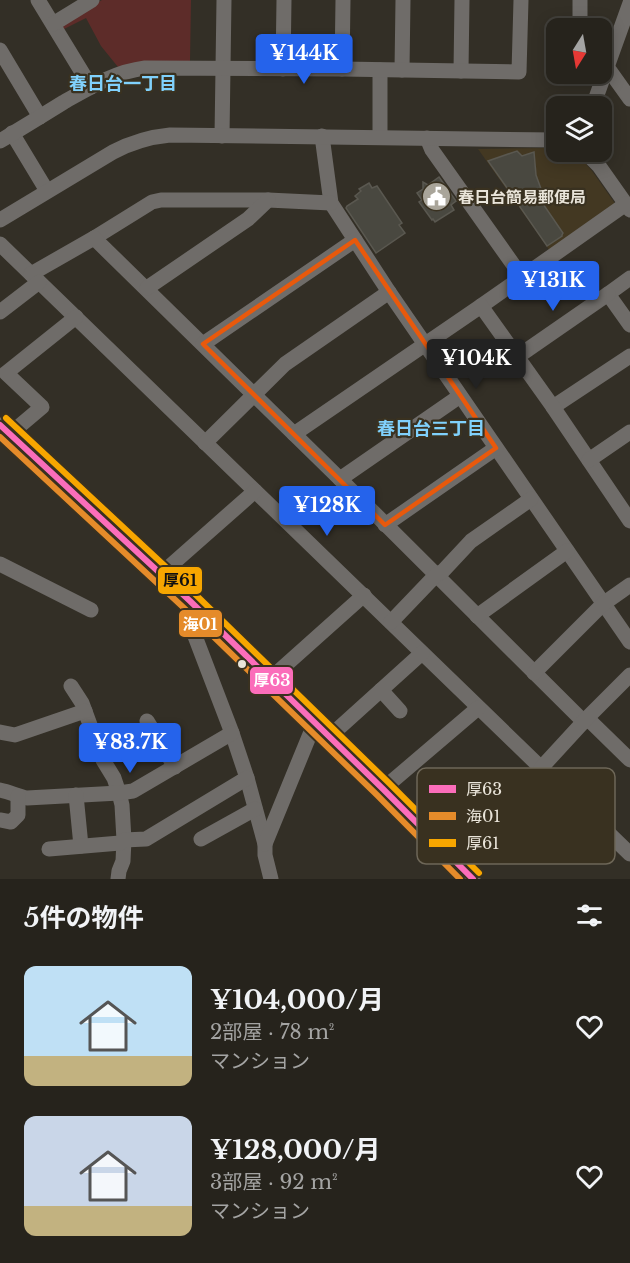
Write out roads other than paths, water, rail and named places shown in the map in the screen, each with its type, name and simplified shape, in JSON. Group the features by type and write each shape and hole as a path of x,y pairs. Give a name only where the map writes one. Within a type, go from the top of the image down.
{"street":[{"path":"38,0 91,87"},
{"path":"53,24 92,0"},
{"path":"222,136 224,0"},
{"path":"283,69 284,0"},
{"path":"342,69 343,0"},
{"path":"402,70 403,0"},
{"path":"461,71 462,0"},
{"path":"47,191 6,137 110,77 128,70 145,68 519,72 521,0"},
{"path":"580,0 580,18"},
{"path":"612,37 630,3"},
{"path":"0,50 40,117"},
{"path":"380,70 380,137"},
{"path":"612,74 630,99"},
{"path":"0,220 113,152 133,142 152,137 170,135 322,136 546,140"},
{"path":"322,136 331,203 389,292 630,642"},
{"path":"427,138 432,150 522,278"},
{"path":"294,434 628,207 595,162"},
{"path":"0,312 35,278 152,202 161,200 268,200 331,203"},
{"path":"147,288 248,219 268,200"},
{"path":"94,238 534,673 630,760"},
{"path":"203,344 355,240"},
{"path":"0,244 541,768 630,675"},
{"path":"517,357 630,278"},
{"path":"205,443 285,364 389,292"},
{"path":"608,294 630,325"},
{"path":"481,306 628,514"},
{"path":"76,317 3,370 47,404 5,429 190,601 417,823"},
{"path":"553,407 630,356"},
{"path":"340,479 460,396"},
{"path":"589,460 630,432"},
{"path":"385,525 496,448"},
{"path":"160,574 255,491"},
{"path":"391,622 471,541 531,499"},
{"path":"477,616 567,551"},
{"path":"0,564 91,610"},
{"path":"534,673 603,604 630,585"},
{"path":"270,679 363,595"},
{"path":"190,601 193,631 247,778 265,844 265,876"},
{"path":"329,737 422,653"},
{"path":"71,686 82,703 103,760 114,778 122,805 123,861 118,879"},
{"path":"381,690 400,711"},
{"path":"383,789 478,708"},
{"path":"0,732 15,735 85,711"},
{"path":"147,721 175,766"},
{"path":"265,844 315,722"},
{"path":"0,790 27,798 133,791 232,733"},
{"path":"49,849 146,839 247,778"},
{"path":"76,795 81,846"},
{"path":"0,820 11,822 18,815 18,796"},
{"path":"201,839 255,809"},
{"path":"615,840 630,854"},
{"path":"458,864 473,879"}],"place":[{"name":"春日台簡易郵便局","path":"437,197"}],"district":[{"name":"春日台一丁目","path":"123,84"},
{"name":"春日台三丁目","path":"431,429"}]}
